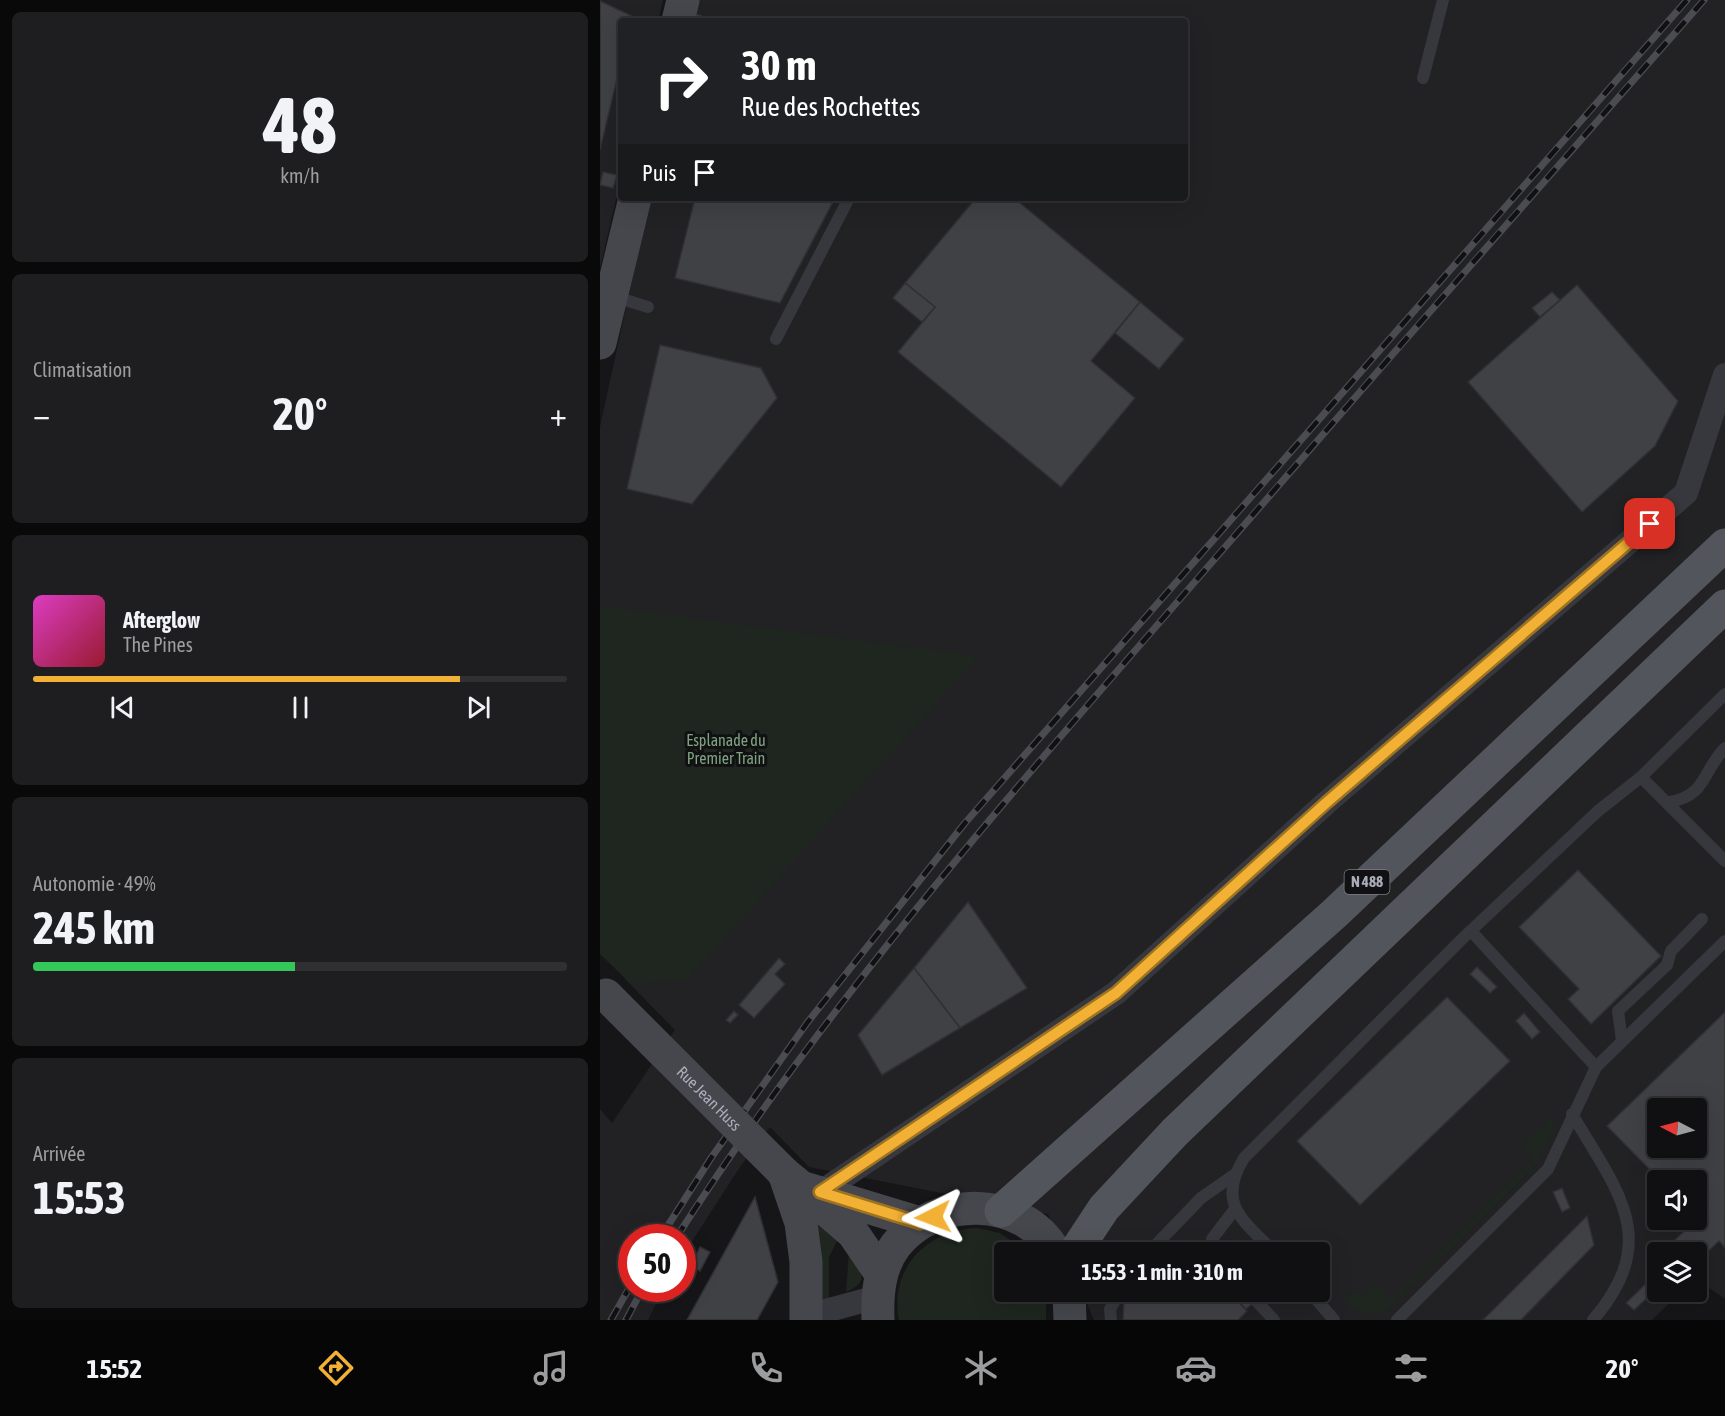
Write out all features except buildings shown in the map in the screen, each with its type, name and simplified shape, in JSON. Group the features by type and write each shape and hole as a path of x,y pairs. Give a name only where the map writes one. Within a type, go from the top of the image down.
{"main road":[{"path":"600,343 634,201"},
{"name":"N 488","path":"1001,1211 1334,914 1725,545"},
{"name":"N 488","path":"1082,1242 1104,1208 1158,1148 1725,606"},
{"name":"Rue Jean Huss","path":"602,999 633,1022 784,1173"},
{"path":"784,1173 801,1186 920,1223"},
{"path":"784,1173 853,1233 878,1297"},
{"path":"784,1173 801,1223 806,1262 806,1320"},
{"path":"878,1297 896,1245 920,1223 945,1211 964,1208 1001,1211 1028,1224 1045,1242"},
{"path":"1070,1302 1070,1320"}],"street":[{"path":"820,1192 1116,993 1326,803 1686,493 1725,375"},
{"path":"811,1320 818,1313 878,1297"}],"lane":[{"path":"1424,78 1443,0"},
{"path":"776,339 847,201"},
{"path":"612,296 648,307"},
{"path":"1265,1242 1235,1209 1231,1192 1234,1175 1244,1158 1471,931 1598,811 1641,777 1725,694"},
{"path":"1669,802 1684,800 1696,792 1725,748"},
{"path":"1641,777 1669,802 1725,861"},
{"path":"1622,1041 1618,1011 1667,965 1671,951 1702,919"},
{"path":"1471,931 1596,1066"},
{"path":"1396,1320 1548,1169 1596,1066 1725,941"},
{"path":"1572,1114 1613,1184 1627,1215 1631,1244 1624,1275 1613,1297 1593,1320"},
{"path":"1159,1242 1201,1198 1234,1175"},
{"path":"1213,1242 1212,1239 1235,1209"},
{"path":"1111,1320 1110,1309 1114,1302"},
{"path":"1257,1302 1274,1320"},
{"path":"1319,1302 1334,1320"}],"shaded area":[{"path":"600,0 663,0 659,18 618,18 618,191 600,268"},
{"path":"694,0 1725,0 1725,1299 1707,1286 1707,1242 1647,1242 1647,1302 1671,1302 1652,1320 1094,1320 1086,1302 1330,1302 1330,1242 1061,1242 1048,1214 809,1167 770,1127 740,1167 696,1235 696,1224 618,1224 618,1302 657,1302 648,1320 600,1320 600,1109 612,1123 675,1030 624,978 600,892 600,427 649,201 1188,201 1188,18 690,18"}],"green space":[{"name":"Esplanade du Premier Train","path":"600,606 979,656 687,980 631,984 600,954"},
{"path":"1552,1117 1554,1123 1551,1136 1533,1169 1386,1311 1375,1314 1363,1312 1342,1302 1355,1289 1361,1296 1375,1284 1390,1299 1534,1159 1521,1145"},
{"path":"807,1216 840,1235 829,1257 829,1301 819,1303"},
{"path":"977,1228 1000,1233 1013,1242 994,1242 994,1302 1046,1302 1046,1320 899,1320 897,1301 906,1269 928,1244 959,1230"},
{"path":"849,1252 860,1270 861,1279 859,1284 846,1292"}],"railway":[{"path":"669,1224 711,1158 807,1023 965,823 1687,0"},
{"path":"685,1224 788,1074 848,995 972,841 1300,461 1704,0"},
{"path":"611,1320 621,1302"},
{"path":"626,1320 636,1302"}],"route":[{"path":"933,1217 920,1223 820,1192 1116,993 1326,803 1650,524"}]}
